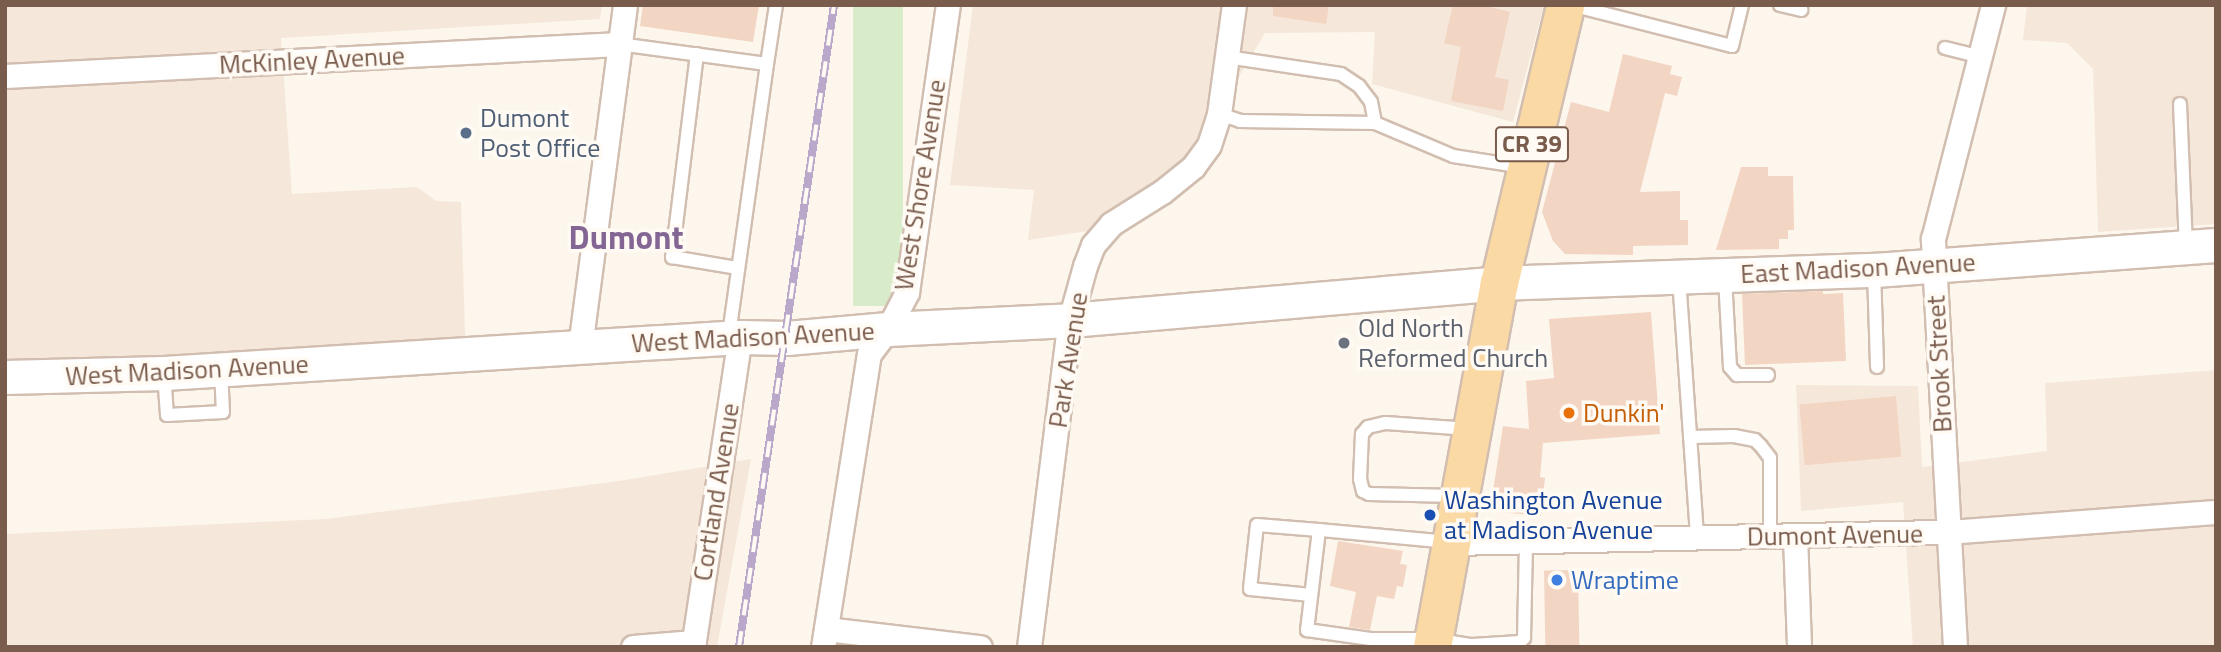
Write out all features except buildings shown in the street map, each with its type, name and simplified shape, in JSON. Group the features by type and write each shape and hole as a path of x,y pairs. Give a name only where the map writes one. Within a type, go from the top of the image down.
{"main road":[{"name":"CR 39","path":"1433,643 1499,283 1565,5"},
{"name":"East Madison Avenue","path":"1499,283 1874,270 2201,246"},
{"name":"West Madison Avenue","path":"5,377 164,373 734,338 787,338 888,329 1070,320 1499,283"}],"street":[{"path":"580,347 625,5"},
{"name":"West Shore Avenue","path":"825,638 869,354 888,329 907,292 948,5"},
{"name":"Park Avenue","path":"1029,647 1070,320 1093,245 1111,224 1162,192 1193,167 1209,145 1219,114 1234,5"},
{"name":"Brook Street","path":"1955,647 1933,239 1993,5"},
{"name":"McKinley Avenue","path":"5,76 619,44"},
{"name":"Cortland Avenue","path":"693,645 734,338"},
{"name":"Dumont Avenue","path":"1453,543 1948,532 2216,512"},
{"path":"1795,536 1799,647"},
{"path":"825,638 980,647"},
{"path":"633,647 693,645"}],"lane":[{"path":"734,338 738,268 776,5"},
{"path":"1571,5 1732,46 1742,5"},
{"path":"1780,5 1801,10"},
{"path":"619,44 767,64"},
{"path":"1945,48 1981,57"},
{"path":"696,54 672,257 738,268"},
{"path":"1227,57 1341,74 1359,86 1371,102 1375,123"},
{"path":"2180,104 2201,246"},
{"path":"1219,114 1240,121 1375,123 1453,156 1527,167"},
{"path":"1874,270 1877,367"},
{"path":"1725,274 1730,367 1737,375 1768,374"},
{"path":"1679,275 1697,538"},
{"path":"1461,496 1369,494 1363,491 1360,479 1362,434 1368,427 1387,423 1473,429"},
{"path":"1690,437 1734,436 1755,440 1762,446 1770,458 1770,536"},
{"path":"1311,595 1250,589 1257,525 1453,543"},
{"path":"1319,530 1307,630 1370,639 1433,643 1472,645 1512,644 1522,641 1526,541"}],"shaded area":[{"path":"5,5 602,5 600,19 281,38 292,194 417,187 436,201 461,202 466,365 5,388"},
{"path":"973,5 1544,5 1513,122 1372,84 1375,32 1265,33 1207,130 1157,192 1115,227 1028,240 1034,190 950,185"},
{"path":"2027,5 2216,5 2216,224 2098,232 2093,69 2067,43 2023,40"},
{"path":"2216,370 2216,647 1913,647 1903,502 1801,511 1796,385 1918,386 1922,467 2047,451 2045,383"},
{"path":"751,459 717,647 5,647 5,534 326,519 619,481"}],"green space":[{"path":"853,5 903,5 903,306 853,306"}],"railway":[{"path":"739,647 834,5"}],"place":[{"name":"Dumont Post Office","path":"466,133"},
{"name":"Old North Reformed Church","path":"1344,343"},
{"name":"Dunkin'","path":"1569,413"},
{"name":"Washington Avenue at Madison Avenue","path":"1430,515"},
{"name":"Wraptime","path":"1557,580"}],"district":[{"name":"Dumont","path":"626,238"}]}
